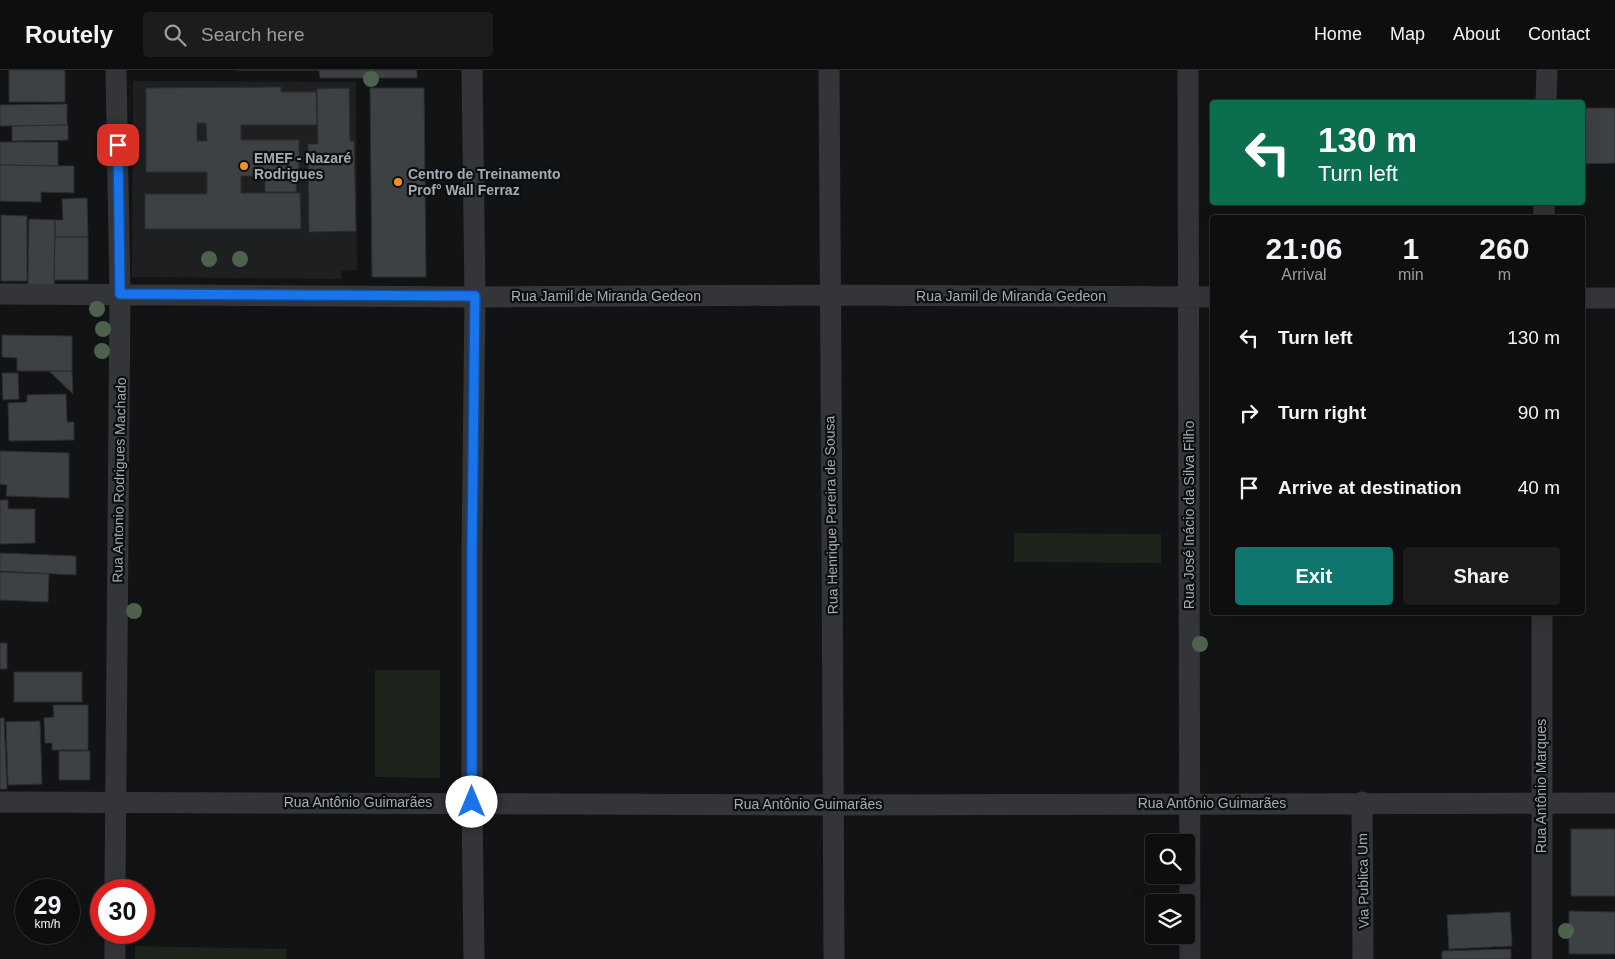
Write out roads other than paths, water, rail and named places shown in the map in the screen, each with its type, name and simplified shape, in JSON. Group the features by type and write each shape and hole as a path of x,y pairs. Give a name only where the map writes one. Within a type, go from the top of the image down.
{"street":[{"name":"Rua Antonio Rodrigues Machado","path":"115,879 120,294 116,70"},
{"path":"472,70 475,296 472,553 474,959"},
{"name":"Rua Henrique Pereira de Sousa","path":"829,70 834,959"},
{"name":"Rua José Inácio da Silva Filho","path":"1188,70 1190,959"},
{"path":"1546,100 1547,70"},
{"name":"Rua Jamil de Miranda Gedeon","path":"0,294 1210,297"},
{"path":"1585,298 1615,298"},
{"name":"Rua Antônio Marques","path":"1542,615 1542,959"},
{"name":"Rua Antônio Guimarães","path":"0,802 1615,803"},
{"name":"Via Publica Um","path":"1362,802 1363,959"},
{"path":"115,944 115,959"}],"place":[{"name":"EMEF - Nazaré Rodrigues","path":"244,166"},
{"name":"Centro de Treinamento Prof° Wall Ferraz","path":"398,182"}]}
